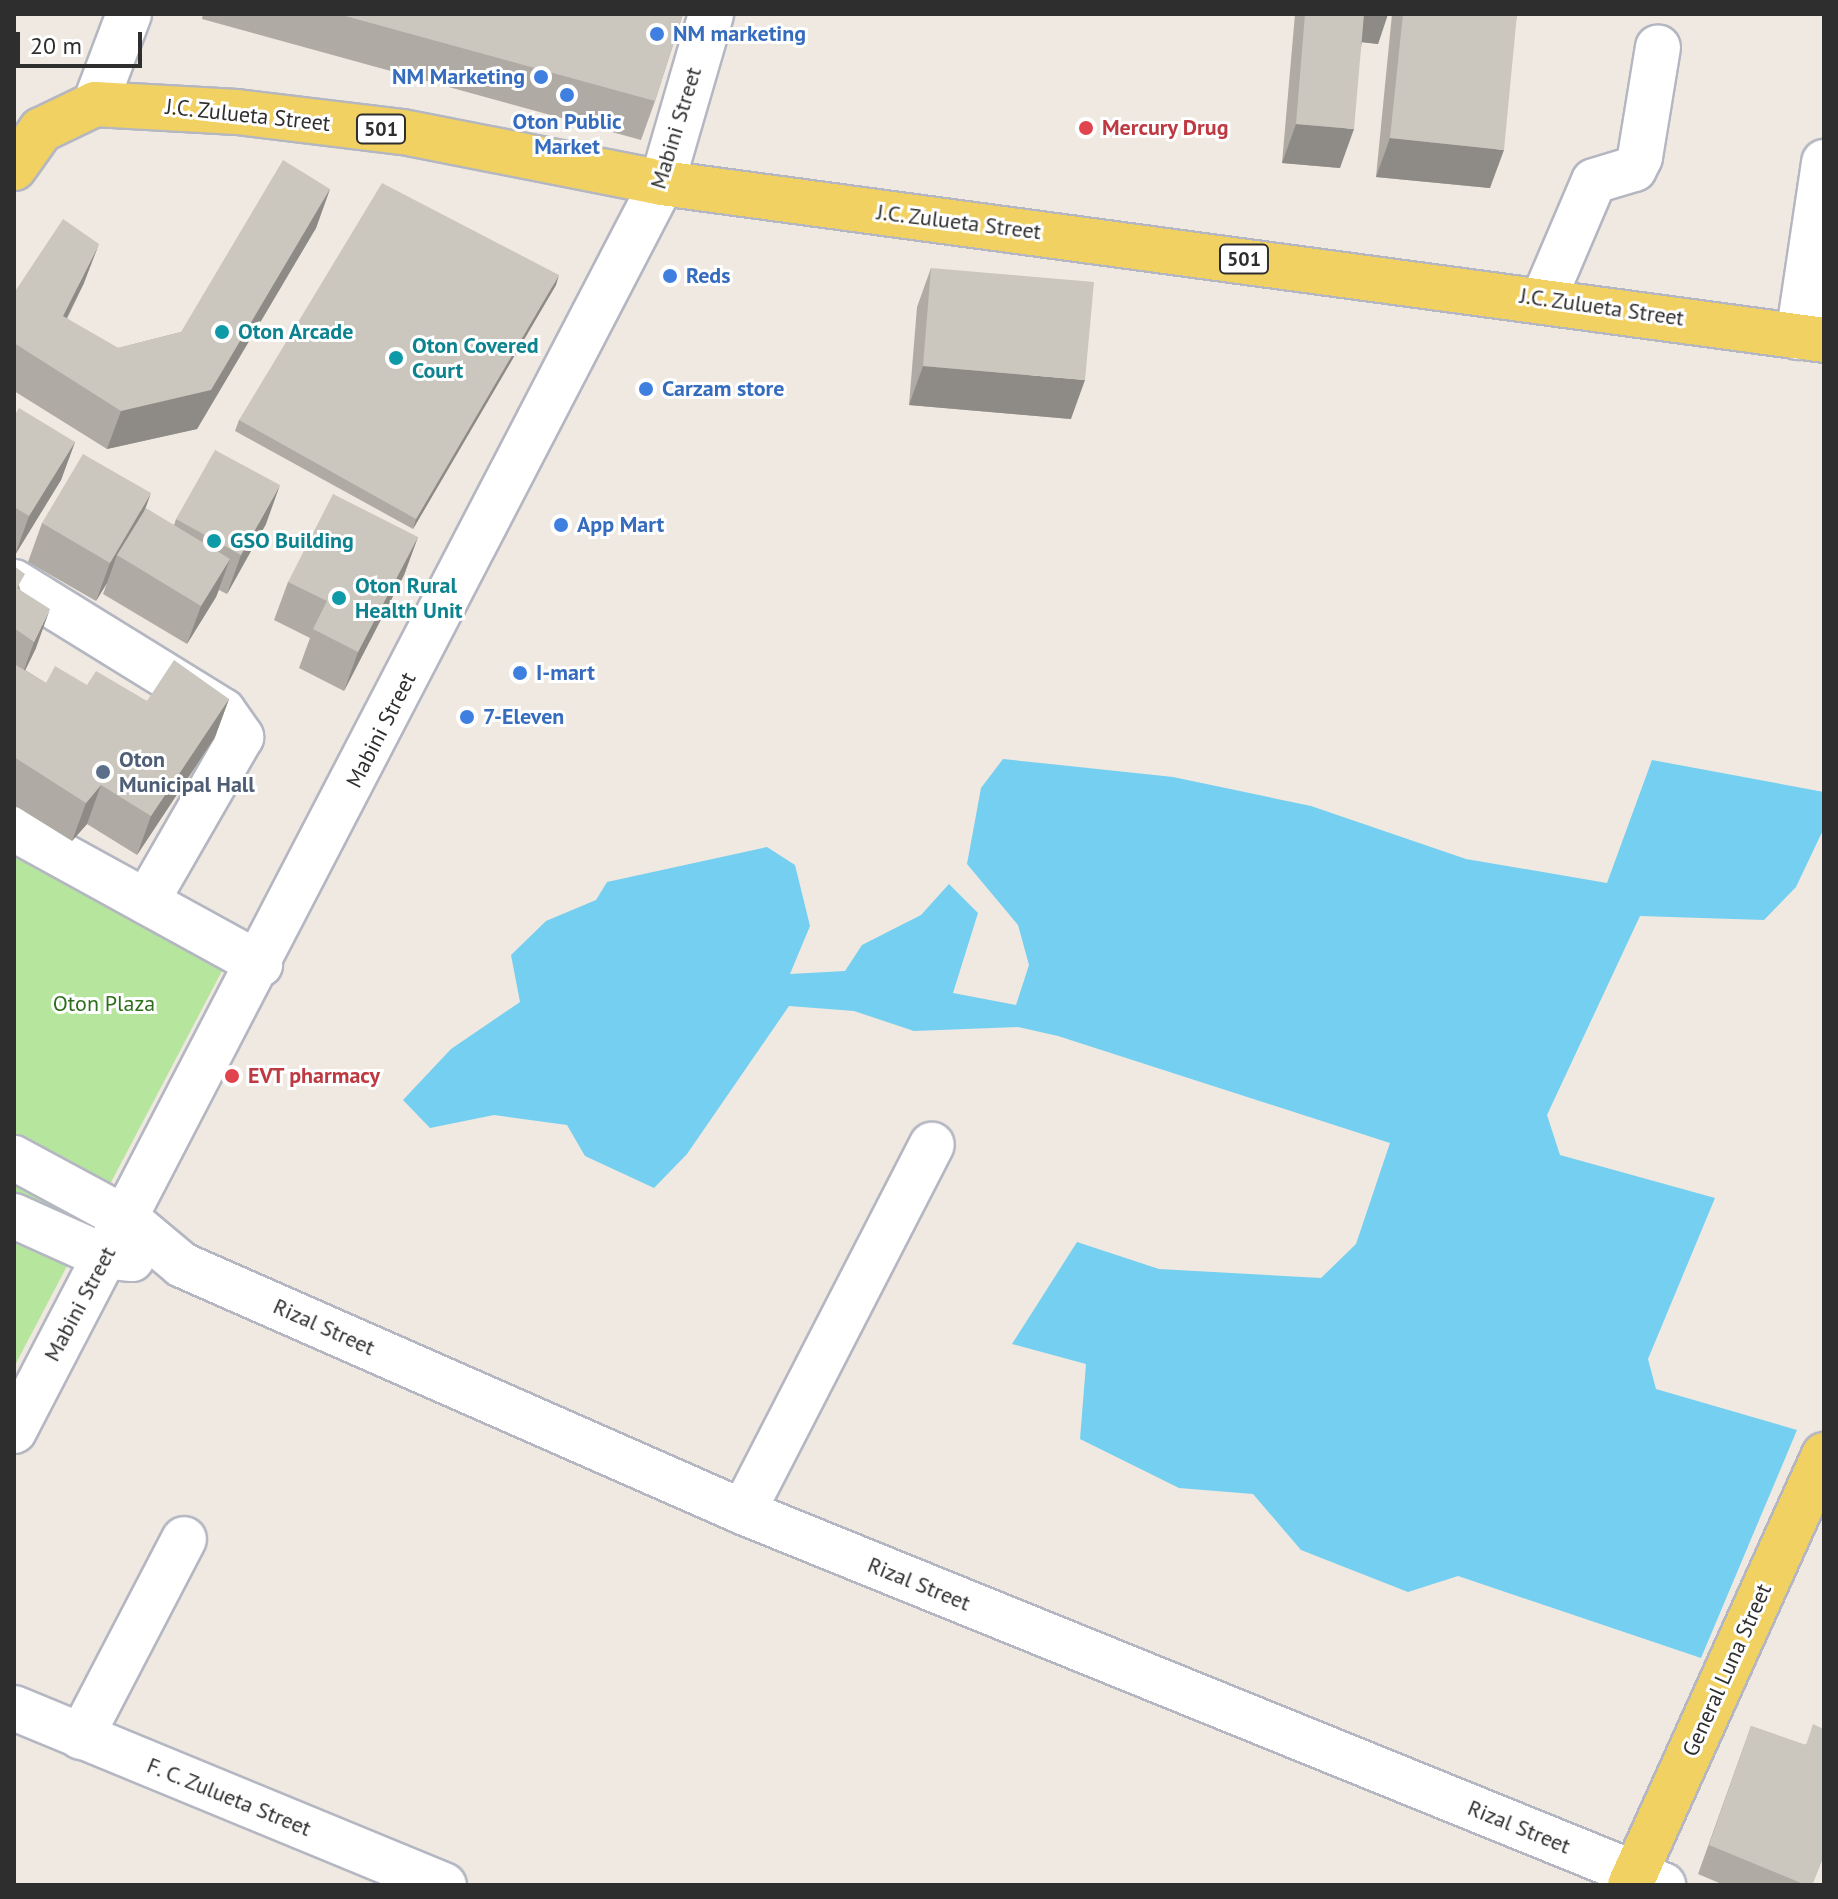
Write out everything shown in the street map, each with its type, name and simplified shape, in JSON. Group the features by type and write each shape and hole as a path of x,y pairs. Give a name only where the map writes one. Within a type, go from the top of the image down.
{"main road":[{"path":"14,168 41,130 95,104"},
{"name":"J.C. Zulueta Street","path":"95,104 403,132 662,183 1544,298 1811,338"},
{"name":"General Luna Street","path":"1643,1881 1824,1455"}],"street":[{"path":"95,104 129,14"},
{"name":"Mabini Street","path":"14,1431 103,1256 127,1219 260,964 662,183 711,14"},
{"path":"1544,298 1594,181 1634,169 1640,157 1658,47"},
{"path":"1811,338 1824,162"},
{"path":"14,582 223,711 241,737 146,902"},
{"path":"14,829 260,964"},
{"path":"743,1512 932,1145"},
{"name":"Rizal Street","path":"14,1158 127,1219 182,1265 743,1512 1643,1881"},
{"name":"Rizal Street","path":"14,1216 103,1256 182,1265"},
{"path":"81,1737 184,1539"},
{"name":"F. C. Zulueta Street","path":"14,1708 444,1885"}],"green space":[{"name":"Oton Plaza","path":"14,853 223,969 14,1367"}],"water":[{"path":"1003,759 1173,777 1311,806 1466,859 1607,883 1652,760 1824,792 1824,828 1796,887 1764,920 1640,916 1547,1115 1560,1155 1715,1198 1648,1359 1656,1389 1797,1430 1701,1658 1458,1576 1408,1592 1301,1550 1253,1494 1179,1488 1080,1439 1086,1364 1012,1344 1077,1242 1159,1269 1321,1278 1356,1244 1390,1143 1058,1036 1018,1027 914,1031 854,1011 789,1006 687,1154 654,1188 585,1156 567,1125 494,1115 430,1128 403,1100 451,1049 520,1002 511,955 546,921 596,900 607,882 767,847 795,865 810,926 790,974 845,971 862,945 921,915 949,884 978,913 953,993 1016,1005 1029,965 1018,925 967,864 981,788"}],"building":[{"path":"338,14 683,14 655,101"},
{"path":"1305,14 1364,14 1354,129 1296,124"},
{"path":"1403,14 1517,14 1504,150 1390,138"},
{"name":"Oton Arcade","path":"283,160 330,189 211,390 121,411 14,343 14,293 63,219 99,244 63,316 118,348 181,332"},
{"name":"Oton Covered Court","path":"382,183 559,275 416,519 239,420"},
{"path":"931,268 1094,282 1085,380 923,366"},
{"path":"19,408 75,442 29,516 14,507 14,416"},
{"path":"215,450 280,485 241,555 176,519"},
{"path":"83,454 151,493 110,563 42,523"},
{"name":"Oton Rural Health Unit","path":"333,494 418,537 358,652 313,629 327,601 288,582"},
{"path":"146,508 230,559 201,606 117,555"},
{"path":"14,566 25,574 17,588 50,609 34,642 14,628"},
{"name":"Oton Municipal Hall","path":"174,660 229,699 151,816 101,785 86,803 14,757 14,664 46,683 55,666 87,685 96,671 147,701"},
{"path":"1813,1724 1824,1729 1824,1854 1812,1885 1806,1885 1709,1845 1751,1726 1806,1745"}],"place":[{"name":"NM marketing","path":"657,34"},
{"name":"NM Marketing","path":"541,77"},
{"name":"Oton Public Market","path":"567,95"},
{"name":"Mercury Drug","path":"1086,128"},
{"name":"Reds","path":"670,276"},
{"name":"Oton Arcade","path":"222,332"},
{"name":"Oton Covered Court","path":"396,358"},
{"name":"Carzam store","path":"646,389"},
{"name":"App Mart","path":"561,525"},
{"name":"GSO Building","path":"214,541"},
{"name":"Oton Rural Health Unit","path":"339,598"},
{"name":"I-mart","path":"520,673"},
{"name":"7-Eleven","path":"467,717"},
{"name":"Oton Municipal Hall","path":"103,772"},
{"name":"EVT pharmacy","path":"232,1076"}]}
